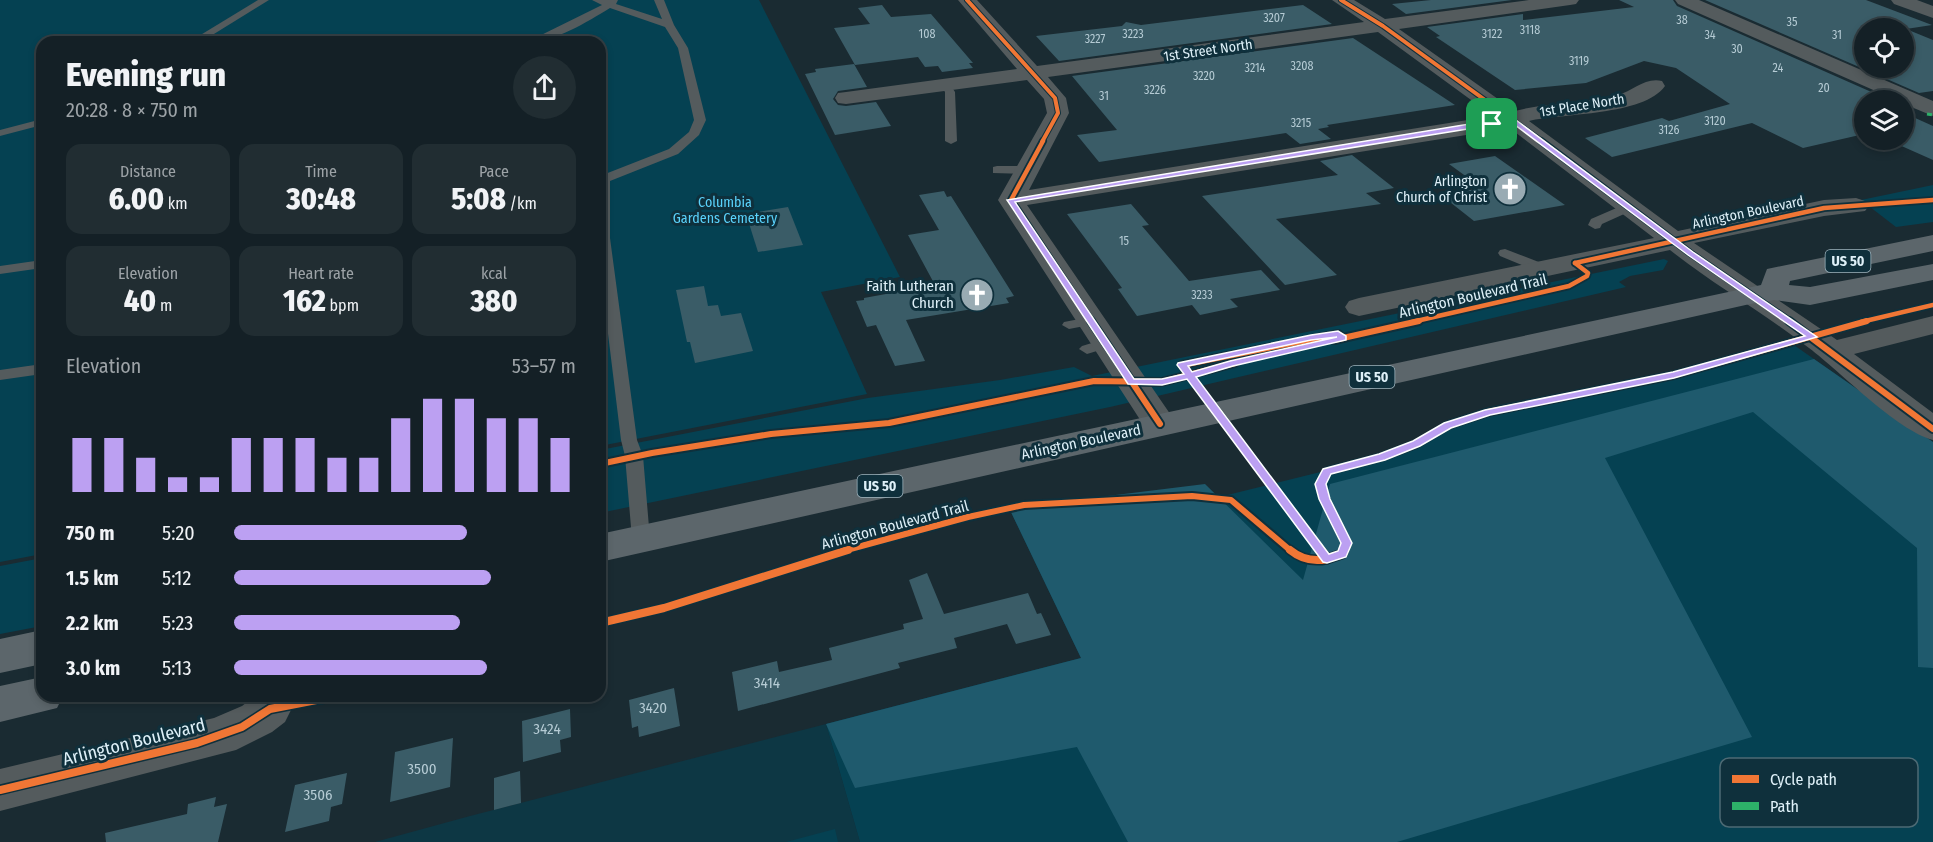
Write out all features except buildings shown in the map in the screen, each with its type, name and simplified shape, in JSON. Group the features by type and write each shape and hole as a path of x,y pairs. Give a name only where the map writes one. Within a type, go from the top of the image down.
{"highway":[{"name":"US 50","path":"1762,293 1778,275 1933,243"},
{"name":"Arlington Boulevard","path":"606,547 1584,330 1762,293 1810,296 1933,272"},
{"path":"0,656 36,648"},
{"path":"0,704 36,696"}],"street":[{"path":"966,0 1055,98 1058,113 1011,200 1079,323 1160,424"},
{"path":"1341,0 1383,26 1512,119 1698,259 1762,293 1830,351 1933,429"},
{"name":"1st Street North","path":"846,98 1570,0"},
{"path":"1684,0 1933,109"},
{"path":"1900,0 1933,12"},
{"name":"1st Place North","path":"1011,200 1512,119 1532,113 1608,104 1629,99 1654,86"},
{"name":"Arlington Boulevard","path":"1359,307 1645,249 1694,235 1824,208 1856,206"},
{"path":"1830,351 1933,325"},
{"name":"Arlington Boulevard","path":"0,790 220,736 257,719 270,709 274,702"}],"lane":[{"path":"204,36 264,0"},
{"path":"606,178 657,160 685,144 699,126 700,120 683,48 669,25 659,0"},
{"path":"545,36 590,16 608,1 669,25"},
{"path":"945,85 950,92 951,141"},
{"path":"0,133 36,124"},
{"path":"997,170 1027,170"},
{"path":"1595,225 1596,222 1628,207"},
{"path":"1505,253 1544,269"},
{"path":"0,270 36,265"},
{"path":"606,292 629,440 634,456 641,539"},
{"path":"0,375 36,370"}],"shaded area":[{"path":"1814,359 1933,442 1933,668 1918,667 1917,548 1753,412 1605,458 1752,737 1397,842 1128,842 1077,747 855,788 826,724 1081,658 1009,508 1205,484 1303,580 1330,484"},
{"path":"826,724 860,842 375,842 470,816"}],"green space":[{"name":"Columbia Gardens Cemetery","path":"0,0 759,0 900,277 821,292 867,394 606,445 606,36 36,36 36,555 0,562"},
{"path":"1933,185 1933,222 1896,227 1861,200"},
{"path":"1664,259 1668,261 1663,270 1630,276 1619,282 1626,287 1110,407 606,512 606,449 868,398 1000,380 1074,367 1092,376"},
{"path":"1791,343 1933,442 1933,842 860,842 826,724 1081,658 1009,508 1024,505 1215,498 1381,457 1416,444 1448,425 1488,412 1674,375"},
{"path":"36,559 36,627 0,634 0,566"},
{"path":"835,829 838,842 786,842"}],"marked path":[{"path":"1927,114 1933,115"}],"cycle path":[{"path":"967,0 1055,98 1058,113 1011,200 1160,424"},
{"path":"1341,0 1383,26 1527,130 1690,253 1819,341 1893,401 1933,429"},
{"path":"1575,263 1824,208 1933,200"},
{"name":"Arlington Boulevard Trail","path":"1334,340 1569,286 1587,276 1588,273 1575,263"},
{"path":"1327,559 1342,554 1346,543 1324,499 1320,484 1327,471 1381,457 1416,444 1448,425 1488,412 1674,375 1838,330 1840,327 1933,305"},
{"name":"Arlington Boulevard Trail","path":"606,622 664,608 762,575 860,546 968,517 1024,505 1192,496 1231,500 1297,556 1316,561 1327,559 1182,365 1338,334 1343,338"},
{"path":"606,463 771,434 889,423 1094,381 1162,382 1235,363"},
{"path":"0,790 197,743 242,727 270,709 310,702"}],"place":[{"name":"Arlington Church of Christ","path":"1510,189"},
{"name":"Faith Lutheran Church","path":"977,295"}],"route":[{"path":"1492,124 1485,125 1011,200 1131,382 1158,383 1162,382 1197,374 1230,364 1343,338 1338,334 1311,337 1182,365 1234,434 1327,559 1342,554 1346,543 1339,524 1324,499 1320,484 1327,471 1381,457 1416,444 1448,425 1488,412 1674,375 1812,337 1690,253 1512,119 1492,124"}]}
